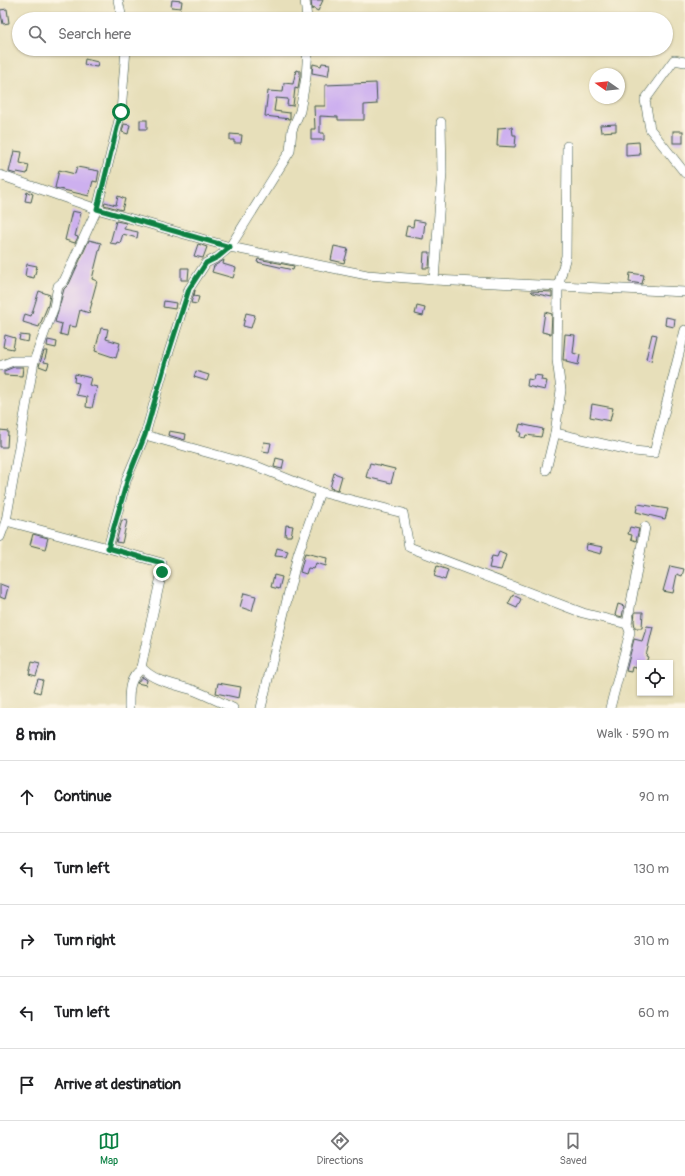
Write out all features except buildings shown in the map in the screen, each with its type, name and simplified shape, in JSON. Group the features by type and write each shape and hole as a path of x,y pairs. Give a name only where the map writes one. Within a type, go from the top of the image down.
{"street":[{"path":"118,0 121,12"},
{"path":"305,0 306,12"},
{"path":"0,537 6,521 34,362 54,307 58,286 64,281 97,209 121,112 125,56"},
{"path":"108,548 128,478 145,435 166,361 189,289 206,263 218,257 230,247 290,151 292,130 300,111 304,90 307,56"},
{"path":"685,62 674,60 646,100 650,129 685,174"},
{"path":"434,280 442,173 441,122"},
{"path":"546,470 555,433 561,390 557,360 558,287 566,256 567,146"},
{"path":"0,175 97,209 230,247 367,275 558,287 685,292"},
{"path":"555,433 634,451 654,453 685,330"},
{"path":"0,366 13,361 34,362"},
{"path":"145,435 256,466 320,492 403,513 409,547 583,613 627,624"},
{"path":"261,708 298,554 320,492"},
{"path":"6,521 162,563 162,572 141,667 142,669 135,673 129,688 129,708"},
{"path":"610,708 630,632 627,624 645,527"},
{"path":"141,667 147,674 167,683 192,690 233,708"}],"route":[{"path":"121,112 97,209 230,247 218,257 206,263 189,289 166,361 145,435 128,478 108,548 162,563 162,572"}]}
